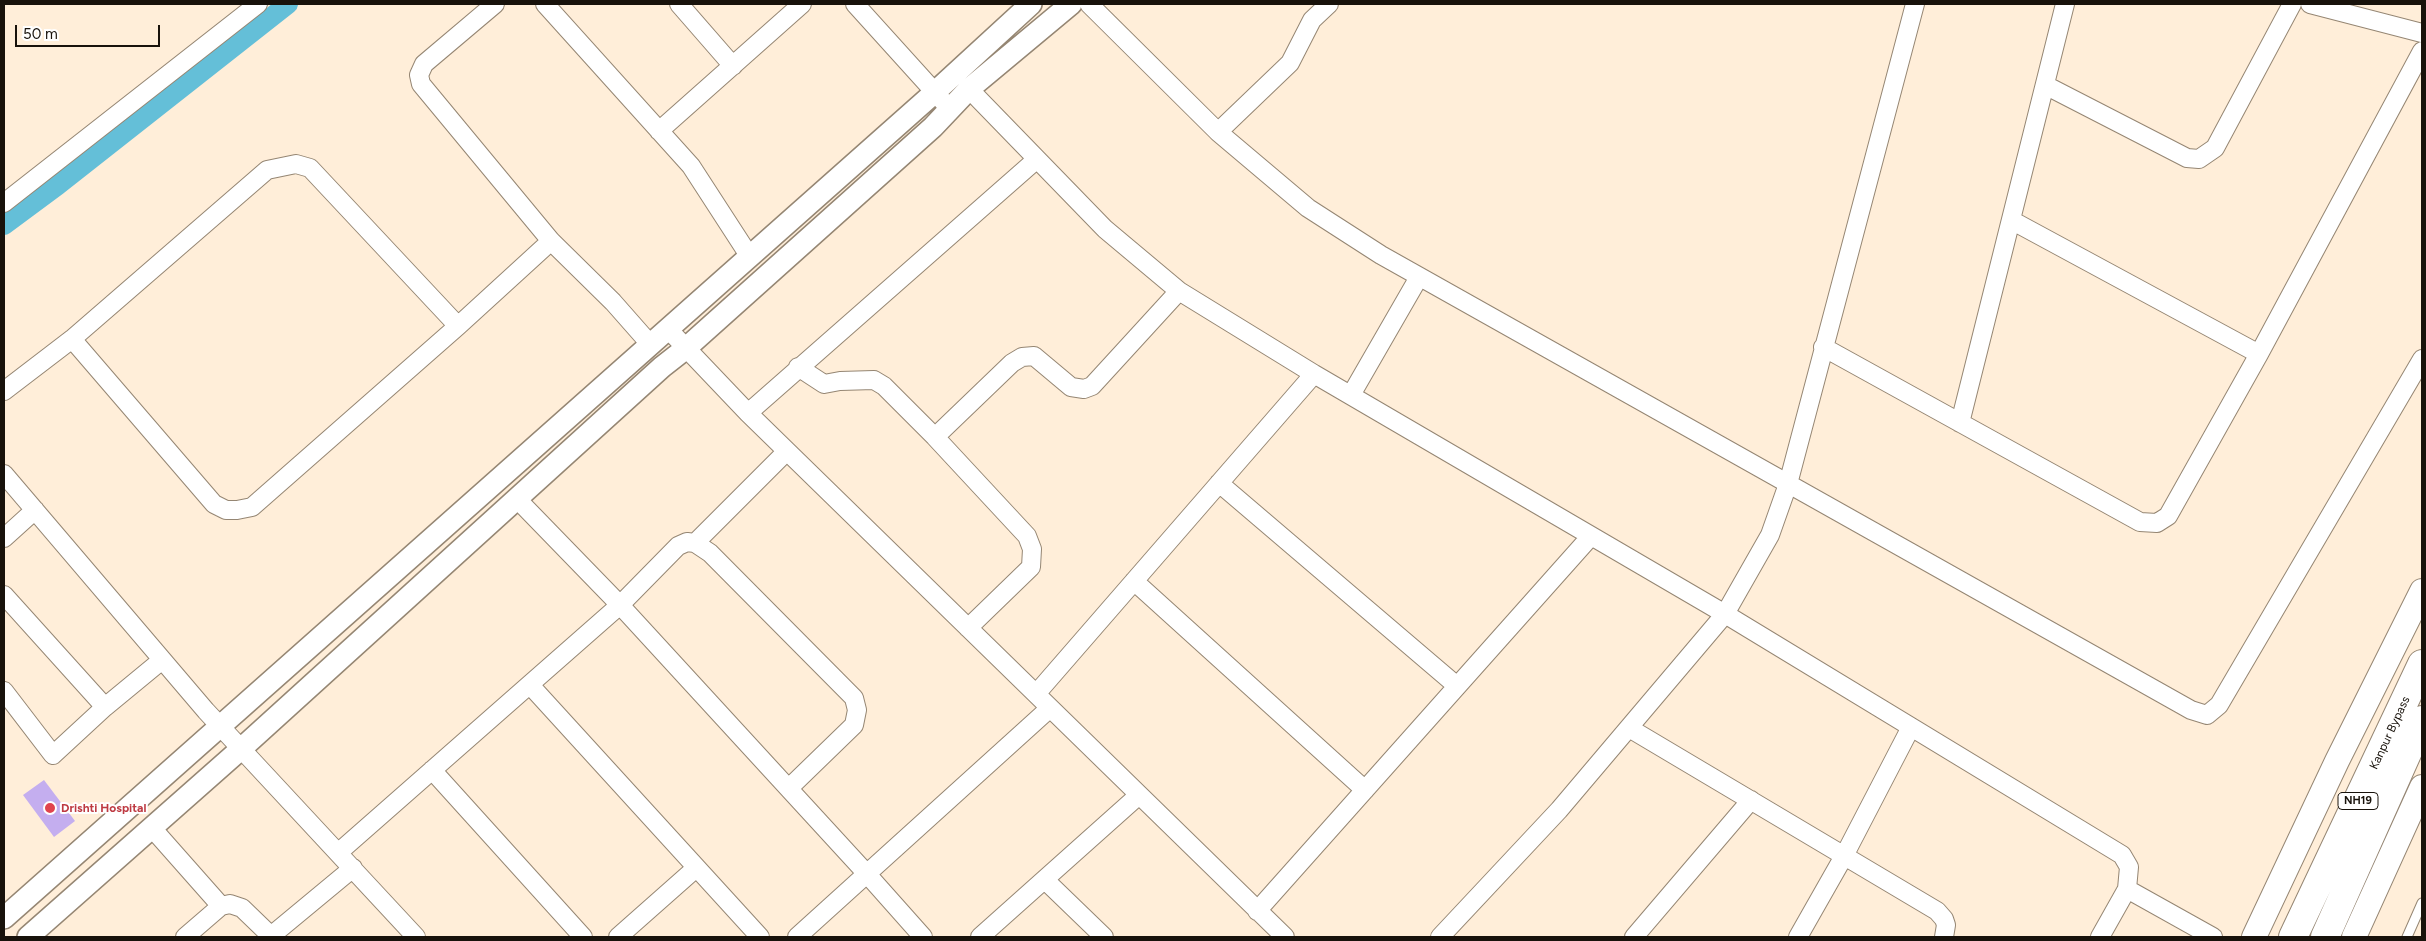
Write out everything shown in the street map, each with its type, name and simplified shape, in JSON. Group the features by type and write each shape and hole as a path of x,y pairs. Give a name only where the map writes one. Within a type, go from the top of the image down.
{"highway":[{"name":"Kanpur Bypass","path":"2293,937 2422,664"},
{"name":"Kanpur Bypass","path":"2325,937 2422,720"}],"main road":[{"path":"2254,937 2337,762 2422,591"},
{"path":"2354,937 2422,787"}],"street":[{"path":"4,203 258,4"},
{"path":"495,4 424,64 419,75 421,84 551,241 613,302 650,344"},
{"path":"545,4 691,166 750,257"},
{"path":"679,4 733,66"},
{"path":"659,131 802,4"},
{"path":"855,4 950,109"},
{"path":"4,918 750,257 1031,4"},
{"path":"28,937 518,500 662,367 933,127 969,89 1071,4"},
{"path":"1089,4 1218,132 1308,208 1380,255 2191,710 2207,715 2219,705 2422,359"},
{"path":"1218,132 1290,63 1297,46 1312,20 1330,4"},
{"path":"1440,937 1559,810 1725,614 1770,535 1788,484 1915,4"},
{"path":"1960,423 2065,4"},
{"path":"2045,85 2187,158 2199,159 2215,148 2292,4"},
{"path":"2310,4 2422,33"},
{"path":"1823,347 2140,522 2157,523 2168,516 2259,354 2422,51"},
{"path":"969,89 1105,229 1178,290 1314,374 1725,614 2122,855 2129,867 2127,888 2100,937"},
{"path":"748,413 798,367 1037,159"},
{"path":"4,391 72,339 267,170 296,164 310,168 458,326"},
{"path":"2011,220 2259,354"},
{"path":"72,339 214,504 226,510 252,507 458,326 551,241"},
{"path":"1351,395 1420,277"},
{"path":"935,437 1012,364 1022,357 1034,356 1071,387 1084,389 1092,386 1178,290"},
{"path":"668,329 748,413 1257,911 1276,934"},
{"path":"798,367 824,384 840,381 874,380 884,386 935,437 1027,536 1032,549 1030,568 968,628"},
{"path":"1036,694 1314,374"},
{"path":"695,543 787,451"},
{"path":"4,474 220,726 416,937"},
{"path":"1219,483 1458,686"},
{"path":"518,500 620,605 868,874 923,937"},
{"path":"4,538 35,510"},
{"path":"1257,911 1591,536"},
{"path":"339,852 620,605 678,546 687,542 695,543 710,553 854,698 857,710 854,725 789,788"},
{"path":"1134,581 1365,790"},
{"path":"4,595 105,707"},
{"path":"7,702 53,755 105,707 162,660"},
{"path":"530,685 760,937"},
{"path":"797,937 1050,708"},
{"path":"1798,937 1844,856 1911,727"},
{"path":"1629,728 1937,911 1944,919 1946,925 1944,937"},
{"path":"432,770 583,937"},
{"path":"980,937 1139,795"},
{"path":"1634,937 1750,800"},
{"path":"152,828 221,906"},
{"path":"185,937 221,906 230,904 242,908 271,937 353,868"},
{"path":"618,937 696,868"},
{"path":"1045,880 1104,937"},
{"path":"2127,888 2213,937"}],"lane":[{"path":"2407,937 2422,903"}],"building":[{"path":"44,780 75,821 54,837 23,795"}],"waterway":[{"path":"4,225 58,185 288,4"}],"place":[{"name":"Drishti Hospital","path":"50,808"}]}
